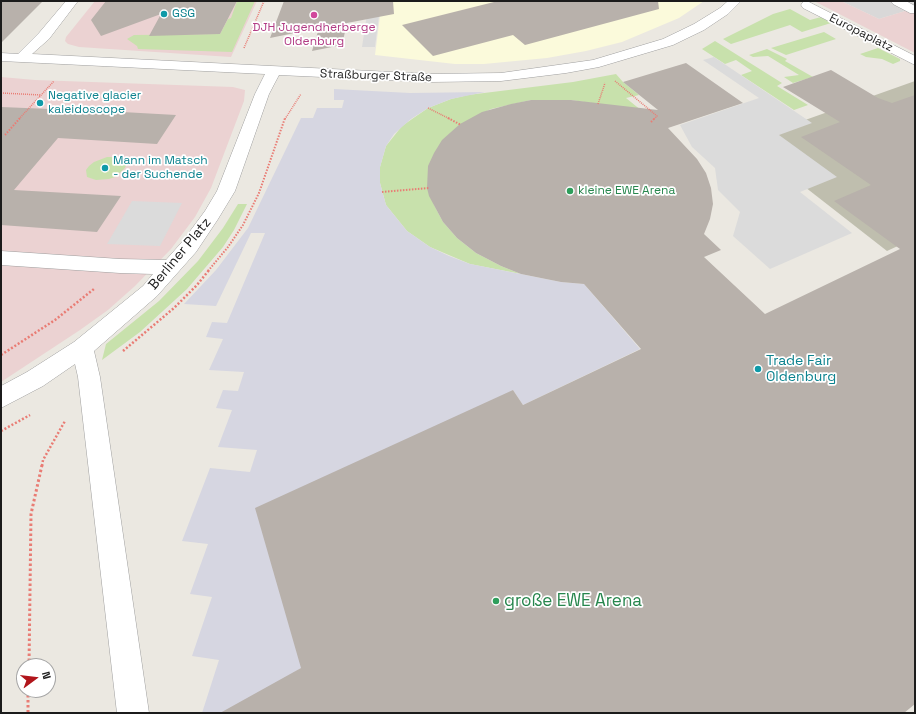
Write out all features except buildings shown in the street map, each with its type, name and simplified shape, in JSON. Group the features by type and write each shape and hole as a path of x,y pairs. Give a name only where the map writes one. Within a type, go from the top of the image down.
{"street":[{"path":"21,58 44,36 72,1"},
{"name":"Straßburger Straße","path":"1,57 274,71 452,78 502,76 566,69 594,64 668,42 699,27 724,11 735,1"},
{"path":"897,1 914,10"},
{"name":"Europaplatz","path":"807,5 915,61"},
{"name":"Berliner Platz","path":"1,398 35,379 82,348 150,291 172,267 201,231 226,191 262,94 274,71"},
{"path":"1,258 120,266 172,267"},
{"path":"82,348 89,378 133,713"}],"path":[{"path":"242,52 264,1"},
{"path":"5,135 57,78"},
{"path":"598,104 604,87"},
{"path":"1,93 41,95"},
{"path":"632,95 657,116 651,122"},
{"path":"428,108 461,125"},
{"path":"382,192 429,188"},
{"path":"1,355 55,320 90,293 120,266"},
{"path":"29,658 31,514 43,460 66,419"},
{"path":"28,698 28,713"}],"shaded area":[{"path":"95,1 257,1 231,57 79,47 68,44 65,41 66,37"},
{"path":"369,1 381,1 375,47 362,47"},
{"path":"382,1 704,1 679,18 622,42 586,51 547,58 484,64 455,64 375,55"},
{"path":"814,1 841,1 879,19 915,8 915,53"},
{"path":"841,1 915,1 915,8 879,19"},
{"path":"714,57 812,123 779,135 837,177 800,192 852,233 770,269 733,236 740,212 718,190 715,168 692,147 680,125 759,98 703,60"},
{"path":"1,77 35,80 233,87 245,90 244,101 211,188 195,217 171,249 135,286 108,310 1,382"},
{"path":"915,81 915,238 887,251 746,141"},
{"path":"334,89 410,93 485,92 451,99 428,108 411,119 394,134 386,146 380,167 380,183 386,205 407,231 430,247 449,256 470,264 561,282 584,284 640,349 523,405 513,390 301,668 238,713 202,713 219,660 192,656 212,597 190,594 208,544 182,541 210,468 250,472 257,450 218,447 232,410 216,408 223,390 238,391 244,372 209,370 223,339 206,337 212,322 227,323 265,233 251,233 216,306 184,304 216,270 248,228 301,118 313,118 317,108 342,108 344,100 334,100"},
{"path":"132,201 182,203 160,246 107,244"}],"green space":[{"path":"237,1 255,1 232,52 138,49 137,46 127,39 134,35 220,34 228,19 231,18"},
{"path":"790,9 810,20 821,17 831,23 802,32 790,25 731,44 723,39 773,14"},
{"path":"824,32 836,39 786,55 771,48"},
{"path":"715,41 782,83 777,86 808,105 794,110 741,75 752,71 736,60 725,64 702,49"},
{"path":"878,48 900,59 900,61 893,64 882,59 866,57 860,54"},
{"path":"767,49 787,59 785,61 813,77 793,83 784,77 799,75 768,56 753,57 749,55"},
{"path":"616,74 639,95 626,98 647,115 598,104 571,100 531,100 491,109 483,113 429,188 434,205 443,222 457,238 476,253 501,266 521,274 470,264 430,247 407,231 386,205 380,183 380,167 386,146 402,126 428,108 451,99 468,95 573,82"},
{"path":"107,157 119,157 123,159 126,166 115,177 109,179 96,180 87,177 86,170 89,166 94,162"},
{"path":"238,204 247,204 234,230 223,247 187,289 140,332 102,360 106,344 159,301 198,261 223,228"}],"place":[{"name":"GSG","path":"164,14"},
{"name":"DJH Jugendherberge Oldenburg","path":"314,15"},
{"name":"Negative glacier kaleidoscope","path":"40,103"},
{"name":"Mann im Matsch - der Suchende","path":"105,168"},
{"name":"kleine EWE Arena","path":"570,191"},
{"name":"Trade Fair Oldenburg","path":"758,369"},
{"name":"große EWE Arena","path":"496,601"}]}
